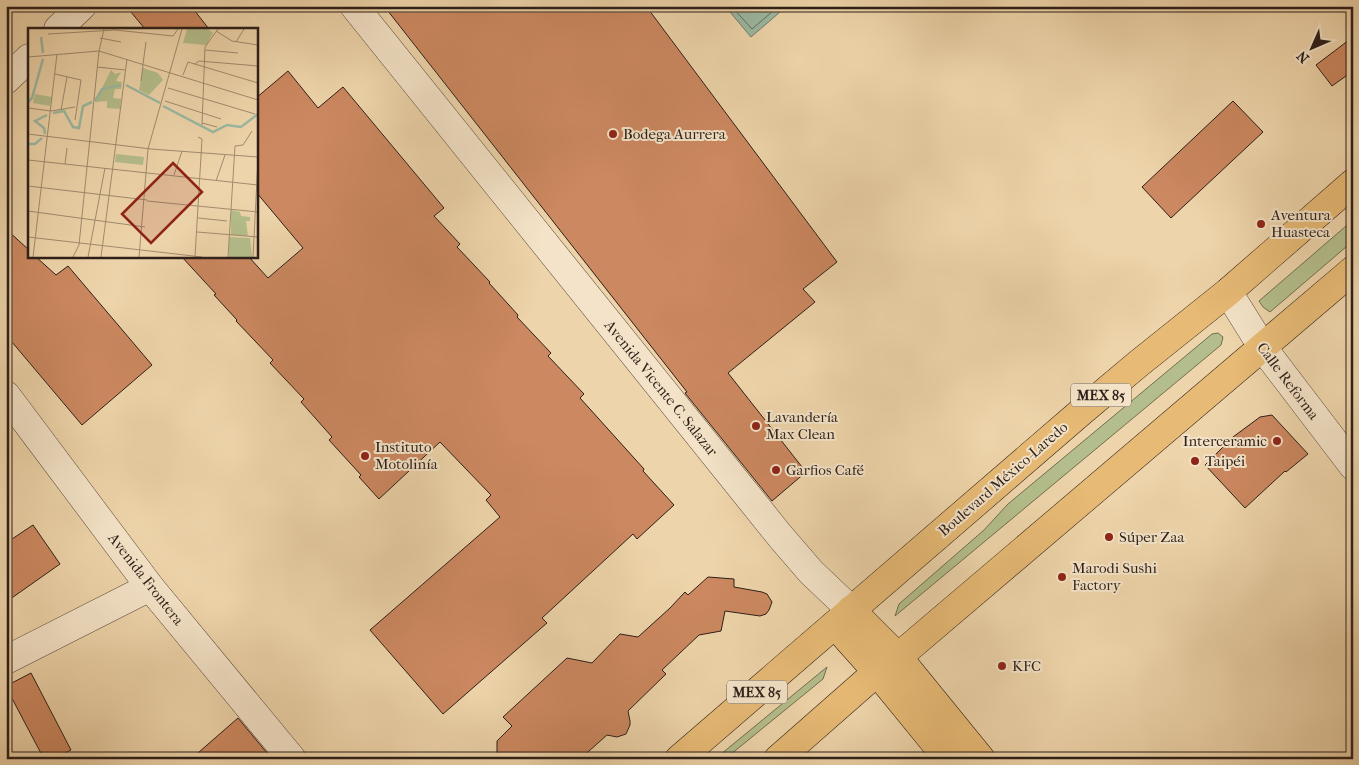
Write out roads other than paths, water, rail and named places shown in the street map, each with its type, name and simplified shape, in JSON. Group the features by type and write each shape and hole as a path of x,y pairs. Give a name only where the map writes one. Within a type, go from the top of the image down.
{"main road":[{"name":"Boulevard México-Laredo","path":"679,759 1088,406 1228,292 1353,183"},
{"path":"778,759 1353,270"},
{"name":"Avenida Vicente C. Salazar","path":"843,617 980,759"},
{"name":"Avenida Vicente C. Salazar","path":"888,664 948,759"}],"street":[{"path":"59,28 82,6"},
{"name":"Avenida Vicente C. Salazar","path":"354,6 780,536 811,572 843,617"},
{"path":"6,80 28,59"},
{"name":"Calle Reforma","path":"1228,292 1263,348 1353,466"},
{"name":"Avenida Frontera","path":"6,395 150,587 292,759"},
{"path":"6,660 150,587"}],"water":[{"path":"725,6 787,6 751,37"}],"place":[{"name":"Bodega Aurrera","path":"613,134"},
{"name":"Aventura Huasteca","path":"1261,224"},
{"name":"Lavandería Max Clean","path":"756,426"},
{"name":"Interceramic","path":"1277,441"},
{"name":"Instituto Motolinía","path":"365,456"},
{"name":"Taipéi","path":"1195,461"},
{"name":"Garfios Café","path":"776,470"},
{"name":"Súper Zaa","path":"1109,537"},
{"name":"Marodi Sushi Factory","path":"1062,577"},
{"name":"KFC","path":"1002,666"}]}
